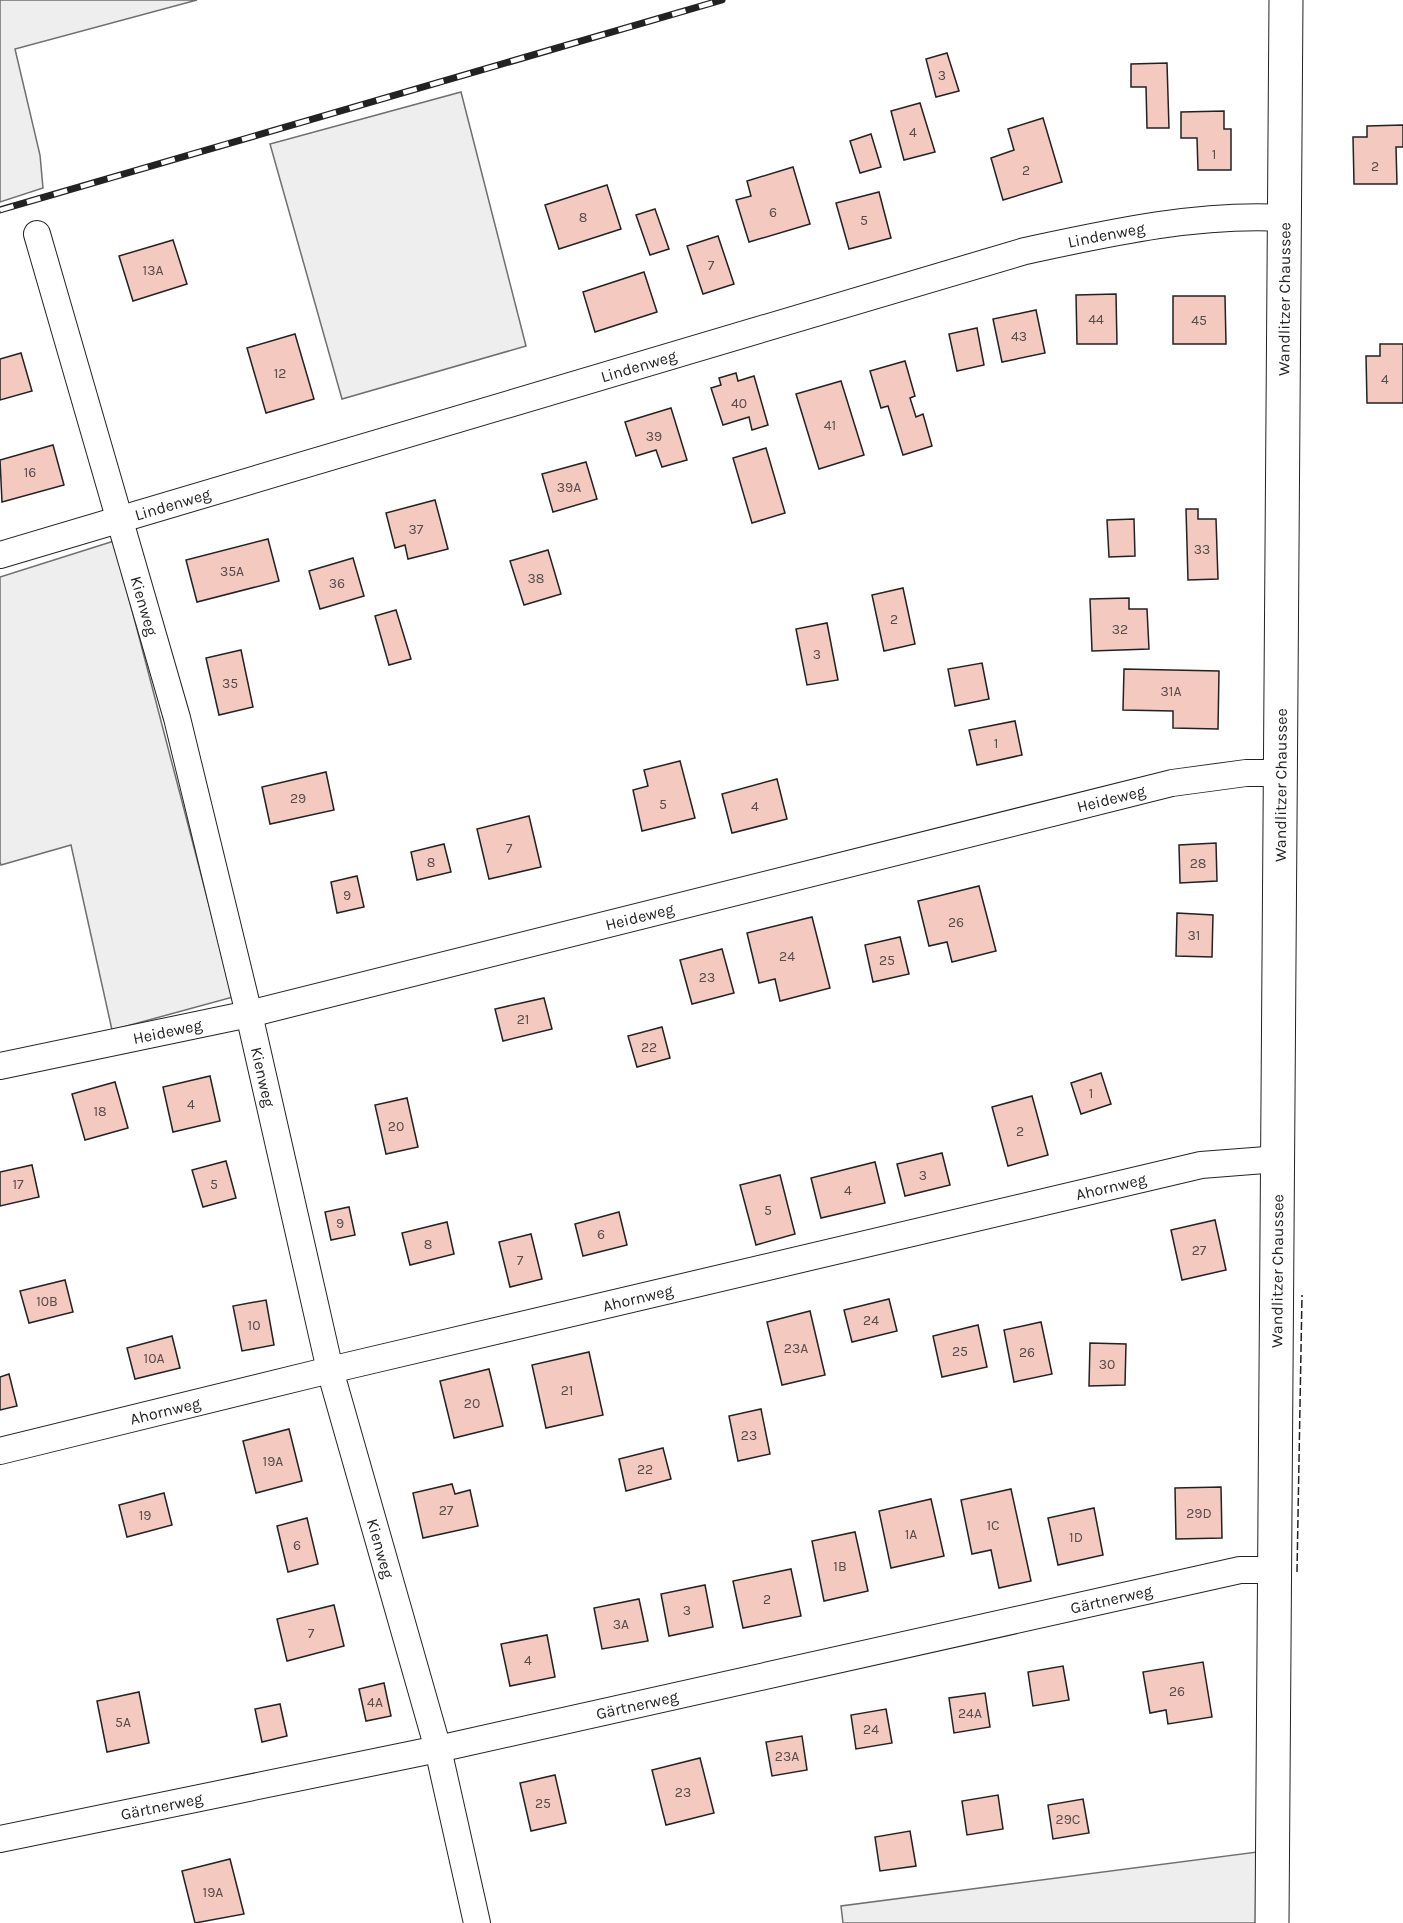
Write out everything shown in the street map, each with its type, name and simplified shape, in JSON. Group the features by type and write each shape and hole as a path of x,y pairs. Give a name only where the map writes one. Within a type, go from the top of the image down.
{"main road":[{"name":"Wandlitzer Chaussee","path":"1272,1923 1286,0"}],"street":[{"name":"Lindenweg","path":"0,555 1025,251 1117,231 1220,219 1284,218"},
{"name":"Kienweg","path":"36,234 177,718 249,1014 330,1370 438,1749 477,1923"},
{"name":"Heideweg","path":"0,1066 249,1014 1172,783 1245,773 1280,773"},
{"name":"Ahornweg","path":"0,1451 330,1370 1201,1165 1278,1159"},
{"name":"Gärtnerweg","path":"0,1839 438,1749 1240,1570 1274,1570"}],"shaded area":[{"path":"0,0 197,0 15,49 40,155 43,188 0,202"},
{"path":"461,92 526,346 342,399 270,144"},
{"path":"114,541 233,997 112,1030 71,845 1,865 0,862 0,577"},
{"path":"1257,1852 1256,1923 843,1923 841,1906"}],"building":[{"path":"947,53 959,91 936,97 926,59"},
{"path":"1167,63 1169,128 1147,128 1146,87 1131,87 1131,64"},
{"path":"920,103 935,152 904,160 891,111"},
{"path":"1224,111 1224,129 1231,129 1231,170 1198,170 1197,138 1181,138 1181,112"},
{"path":"1043,118 1062,182 1003,200 991,158 1014,150 1008,129"},
{"path":"1403,125 1403,147 1396,147 1397,184 1354,184 1353,137 1367,137 1367,126"},
{"path":"871,134 881,167 860,173 850,141"},
{"path":"793,167 810,224 749,242 736,200 751,196 747,181"},
{"path":"607,185 621,229 559,249 545,205"},
{"path":"879,192 891,238 849,249 836,203"},
{"path":"655,209 669,249 650,255 636,215"},
{"path":"718,236 734,284 703,294 687,246"},
{"path":"173,240 187,284 133,301 119,256"},
{"path":"644,272 657,312 595,332 583,292"},
{"path":"1116,294 1117,344 1077,344 1076,295"},
{"path":"1173,296 1225,296 1226,344 1173,344"},
{"path":"1036,310 1045,353 1002,362 993,319"},
{"path":"977,328 984,365 957,371 949,334"},
{"path":"295,334 314,399 266,413 247,348"},
{"path":"1380,344 1403,344 1403,403 1367,403 1366,356 1380,356"},
{"path":"21,353 32,391 0,400 0,359"},
{"path":"905,361 915,396 910,398 916,417 923,414 932,446 903,455 888,406 881,408 870,371"},
{"path":"736,373 738,381 754,376 768,425 752,430 749,417 723,425 711,388 721,385 719,378"},
{"path":"841,381 864,455 819,469 796,394"},
{"path":"671,408 687,460 662,467 656,450 636,456 625,422"},
{"path":"53,445 64,485 2,502 0,460"},
{"path":"766,448 785,513 752,523 733,458"},
{"path":"586,462 597,499 553,512 542,474"},
{"path":"435,500 448,549 408,559 405,545 395,548 386,513"},
{"path":"1186,509 1198,509 1198,519 1216,519 1218,579 1188,580"},
{"path":"1134,519 1135,556 1109,557 1107,520"},
{"path":"268,539 279,581 197,602 186,560"},
{"path":"548,550 561,594 524,605 510,561"},
{"path":"353,558 364,596 320,609 309,571"},
{"path":"903,588 915,644 884,651 872,595"},
{"path":"1129,598 1129,609 1147,609 1149,649 1092,651 1090,599"},
{"path":"396,610 411,659 389,665 375,616"},
{"path":"827,623 838,680 807,685 796,629"},
{"path":"241,650 253,707 219,715 206,658"},
{"path":"982,663 989,699 955,706 948,669"},
{"path":"1124,669 1219,671 1218,729 1173,728 1173,711 1123,710"},
{"path":"1015,721 1022,755 977,765 969,730"},
{"path":"680,761 695,818 642,831 633,790 648,786 644,770"},
{"path":"326,772 334,810 270,824 262,787"},
{"path":"777,779 787,819 732,833 722,794"},
{"path":"529,816 541,867 489,879 477,829"},
{"path":"1216,843 1217,881 1180,883 1179,845"},
{"path":"444,844 451,872 417,880 411,852"},
{"path":"357,876 364,907 337,913 331,882"},
{"path":"979,886 996,951 952,962 947,942 929,946 918,901"},
{"path":"1177,913 1213,915 1212,957 1176,956"},
{"path":"812,917 830,988 780,1001 775,979 759,983 747,933"},
{"path":"900,937 909,974 873,982 865,945"},
{"path":"722,949 734,993 692,1004 680,960"},
{"path":"544,998 552,1029 503,1041 495,1009"},
{"path":"662,1027 670,1058 637,1067 628,1036"},
{"path":"1101,1073 1111,1104 1081,1114 1071,1083"},
{"path":"210,1076 220,1121 173,1132 163,1087"},
{"path":"115,1082 128,1128 85,1140 72,1094"},
{"path":"1032,1096 1048,1155 1008,1166 992,1107"},
{"path":"407,1098 418,1147 386,1154 375,1105"},
{"path":"942,1153 950,1185 905,1196 897,1164"},
{"path":"226,1161 236,1198 203,1207 192,1170"},
{"path":"875,1162 885,1203 821,1218 811,1178"},
{"path":"32,1165 39,1197 0,1206 0,1172"},
{"path":"780,1175 795,1234 756,1245 740,1185"},
{"path":"349,1207 355,1235 331,1240 325,1212"},
{"path":"619,1212 627,1245 583,1256 575,1224"},
{"path":"1215,1220 1226,1270 1182,1280 1171,1230"},
{"path":"447,1222 454,1254 410,1265 402,1233"},
{"path":"531,1234 542,1279 510,1287 499,1242"},
{"path":"65,1280 73,1312 29,1323 20,1291"},
{"path":"889,1299 897,1331 852,1342 844,1310"},
{"path":"266,1300 274,1345 242,1351 233,1306"},
{"path":"810,1311 825,1375 782,1385 767,1322"},
{"path":"1041,1322 1052,1374 1014,1382 1004,1330"},
{"path":"978,1325 987,1367 942,1377 933,1336"},
{"path":"172,1336 180,1368 135,1379 127,1348"},
{"path":"1090,1343 1126,1344 1125,1385 1089,1386"},
{"path":"589,1352 603,1415 546,1428 532,1365"},
{"path":"489,1369 503,1426 454,1438 440,1381"},
{"path":"9,1374 17,1406 0,1410 0,1377"},
{"path":"761,1409 770,1454 738,1461 729,1416"},
{"path":"289,1429 302,1481 256,1493 243,1441"},
{"path":"663,1448 671,1479 626,1491 619,1459"},
{"path":"452,1484 455,1494 470,1490 478,1526 423,1538 413,1493"},
{"path":"1221,1487 1222,1538 1176,1539 1175,1488"},
{"path":"1011,1489 1031,1581 999,1588 991,1550 972,1554 961,1500"},
{"path":"164,1493 172,1525 127,1537 119,1505"},
{"path":"931,1499 944,1556 891,1568 879,1511"},
{"path":"1094,1508 1103,1555 1058,1565 1048,1518"},
{"path":"307,1518 318,1564 288,1572 277,1526"},
{"path":"855,1532 868,1591 824,1601 812,1541"},
{"path":"791,1569 801,1616 743,1628 733,1581"},
{"path":"705,1585 713,1627 669,1636 661,1594"},
{"path":"639,1599 648,1641 602,1649 594,1608"},
{"path":"334,1605 344,1646 287,1661 277,1619"},
{"path":"547,1635 555,1677 510,1686 501,1644"},
{"path":"1203,1662 1212,1717 1168,1724 1166,1710 1150,1713 1143,1672"},
{"path":"1063,1666 1069,1700 1033,1706 1028,1672"},
{"path":"384,1683 391,1716 366,1721 359,1689"},
{"path":"139,1692 149,1743 107,1752 97,1701"},
{"path":"985,1693 990,1727 954,1733 949,1698"},
{"path":"280,1704 287,1736 262,1742 255,1709"},
{"path":"886,1709 892,1743 856,1749 851,1715"},
{"path":"802,1736 807,1770 772,1776 766,1742"},
{"path":"700,1758 714,1813 666,1825 652,1770"},
{"path":"555,1775 566,1823 531,1831 520,1783"},
{"path":"998,1795 1003,1829 967,1835 962,1801"},
{"path":"1083,1799 1089,1833 1053,1839 1048,1805"},
{"path":"910,1831 916,1866 880,1871 875,1837"},
{"path":"230,1859 244,1914 195,1923 182,1871"}],"railway":[{"path":"0,210 722,0"}],"fence":[{"path":"1297,1572 1302,1295"}]}
